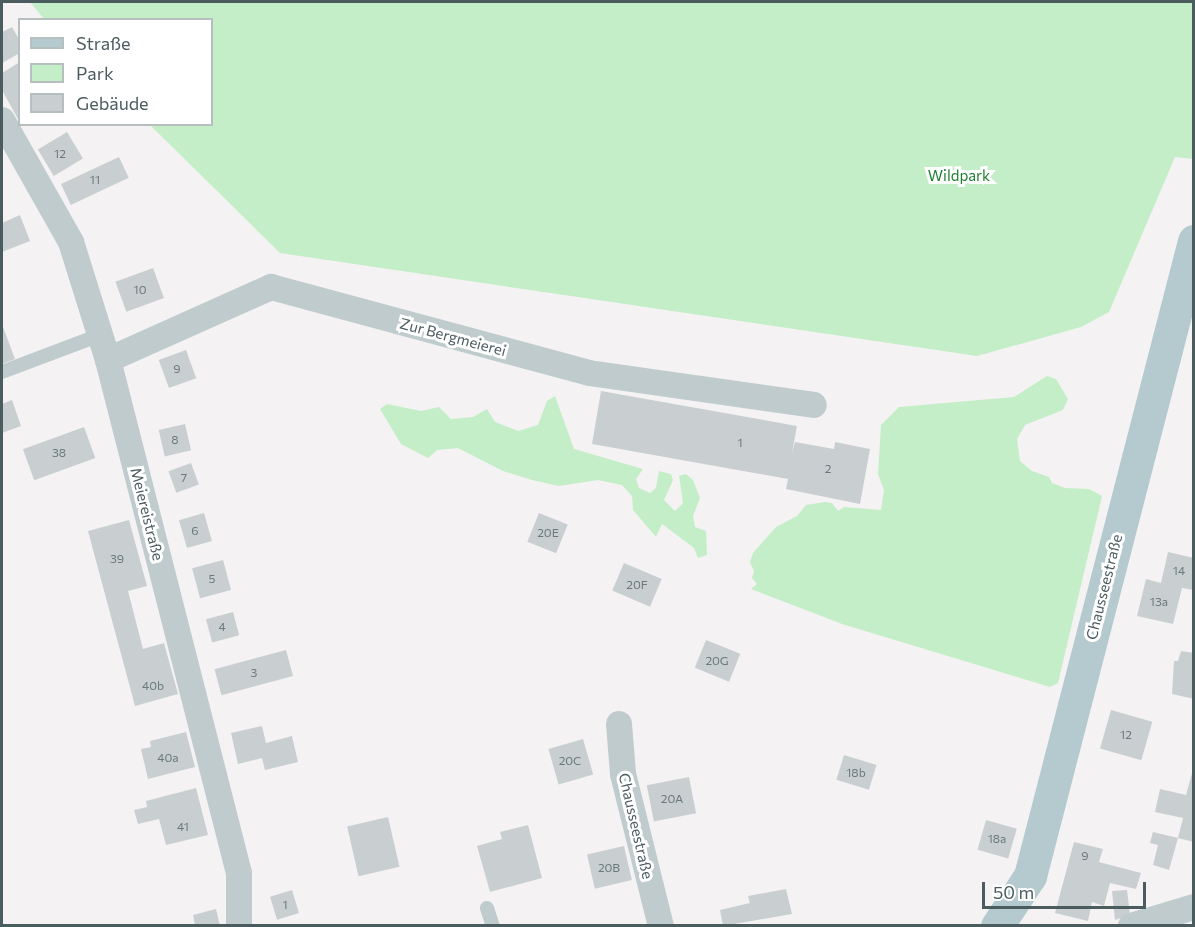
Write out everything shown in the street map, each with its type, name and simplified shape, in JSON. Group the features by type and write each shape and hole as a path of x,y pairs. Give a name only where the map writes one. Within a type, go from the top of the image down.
{"main road":[{"name":"Chausseestraße","path":"997,926 1030,876 1194,241"}],"street":[{"name":"Meiereistraße","path":"2,120 71,242 108,360 239,873 239,926"},
{"name":"Zur Bergmeierei","path":"108,360 271,287 589,373 814,405"},
{"name":"Chausseestraße","path":"619,724 623,774 661,926"},
{"path":"1131,926 1194,907"}],"lane":[{"path":"2,372 100,335"},
{"path":"487,908 493,926"}],"green space":[{"name":"Wildpark","path":"30,2 1193,2 1193,159 1175,157 1109,312 1081,327 977,356 280,253 151,126 213,126 213,18 43,18"},
{"path":"1047,376 1056,379 1068,399 1063,410 1025,425 1017,439 1020,461 1032,471 1049,477 1052,483 1065,488 1089,489 1102,496 1058,683 1050,687 842,624 751,589 757,584 752,578 754,571 750,562 753,553 776,527 797,516 806,505 825,502 832,503 838,511 844,507 881,510 884,490 878,474 881,425 899,407 1014,397"},
{"path":"555,396 574,449 643,469 636,479 639,488 650,493 656,488 659,471 671,474 673,480 664,500 675,511 683,503 679,476 686,474 693,480 700,498 693,516 695,527 706,531 707,555 698,558 694,548 662,524 656,537 633,510 632,496 622,485 598,480 559,486 532,480 503,471 458,448 437,450 428,458 401,444 380,409 387,404 421,411 439,407 451,419 473,417 487,409 495,422 518,431 538,425 547,401"}],"building":[{"path":"12,27 18,38 18,54 2,63 2,32"},
{"path":"18,63 18,119 2,90 2,73"},
{"path":"67,132 83,159 54,176 38,150"},
{"path":"119,157 129,178 71,205 61,184"},
{"path":"20,215 30,241 2,252 2,223"},
{"path":"153,268 164,298 126,312 115,282"},
{"path":"2,324 15,359 2,364"},
{"path":"186,350 196,378 169,388 159,360"},
{"path":"601,391 797,426 792,453 795,442 834,449 835,442 870,449 860,504 786,489 788,479 592,444"},
{"path":"12,400 21,426 2,433 2,404"},
{"path":"185,424 191,450 165,456 159,430"},
{"path":"84,427 95,458 34,480 23,449"},
{"path":"191,463 199,485 176,493 168,471"},
{"path":"204,513 212,541 187,548 179,520"},
{"path":"539,513 568,525 556,553 527,542"},
{"path":"129,520 147,586 128,591 143,649 164,643 178,694 135,706 88,531"},
{"path":"1168,552 1194,558 1194,590 1182,588 1173,624 1137,616 1146,579 1161,583"},
{"path":"223,560 231,590 200,598 192,568"},
{"path":"624,563 662,579 650,607 612,591"},
{"path":"233,612 239,635 212,642 206,619"},
{"path":"706,640 740,654 729,682 695,668"},
{"path":"286,650 293,676 222,695 215,669"},
{"path":"1181,651 1194,653 1194,699 1172,694 1174,661 1178,661"},
{"path":"1111,710 1152,722 1141,760 1100,748"},
{"path":"262,726 266,743 292,736 298,762 265,770 262,758 238,764 231,733"},
{"path":"186,732 195,767 148,779 141,749 151,747 150,741"},
{"path":"583,739 593,775 559,784 548,749"},
{"path":"844,755 877,765 869,790 836,780"},
{"path":"1194,766 1194,842 1178,838 1183,818 1155,812 1160,789 1186,795"},
{"path":"689,777 696,813 654,822 647,785"},
{"path":"196,788 208,835 166,845 159,819 138,824 134,810 147,807 146,801"},
{"path":"388,817 399,867 359,876 347,826"},
{"path":"986,820 1017,829 1008,859 977,850"},
{"path":"528,825 542,878 490,892 477,846 502,839 500,832"},
{"path":"1153,832 1178,838 1169,870 1153,865 1158,845 1150,843"},
{"path":"1074,842 1103,849 1099,862 1141,873 1136,889 1110,883 1104,906 1092,902 1088,921 1055,913"},
{"path":"624,846 632,880 595,889 587,855"},
{"path":"786,889 792,914 723,926 720,910 750,903 748,896"},
{"path":"292,890 299,913 277,920 270,897"},
{"path":"1127,890 1130,915 1115,920 1112,891"},
{"path":"216,909 220,926 195,926 193,915"}]}
